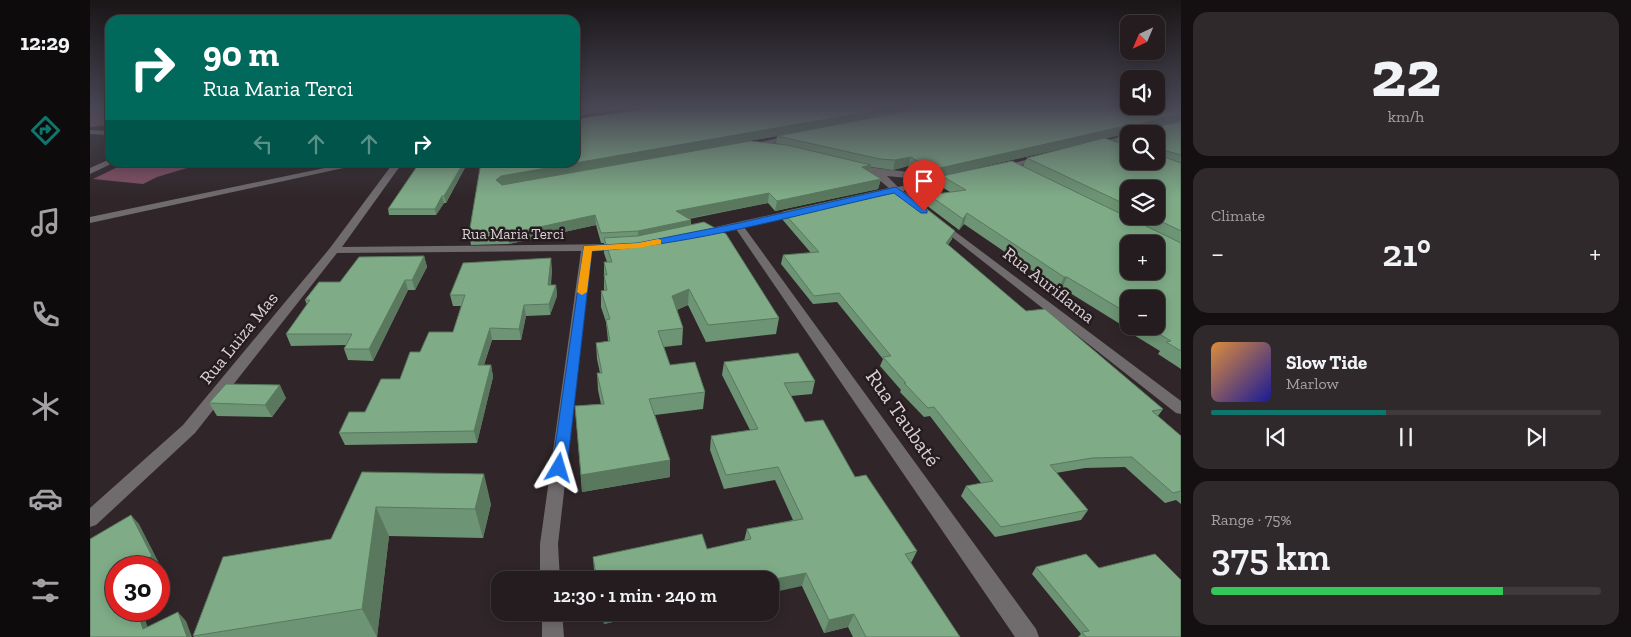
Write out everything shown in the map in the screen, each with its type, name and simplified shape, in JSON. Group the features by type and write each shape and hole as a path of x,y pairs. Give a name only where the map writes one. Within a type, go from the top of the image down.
{"street":[{"path":"738,147 779,145 794,138"},
{"path":"1082,148 1120,138"},
{"path":"1100,143 1114,148"},
{"path":"991,169 1055,154"},
{"path":"90,171 105,164"},
{"path":"848,165 874,171 944,179"},
{"path":"1010,166 1023,172"},
{"path":"90,220 343,167"},
{"name":"Rua Luiza Mas","path":"90,519 189,429 334,250 395,167"},
{"name":"Rua Auriflama","path":"874,171 886,178 896,190 1181,409"},
{"path":"868,196 963,175"},
{"path":"693,235 803,211"},
{"name":"Rua Taubaté","path":"739,226 1028,637"},
{"name":"Rua Maria Terci","path":"334,250 630,246"},
{"path":"550,571 549,544 587,248"},
{"path":"552,621 553,637"}],"shaded area":[{"path":"118,167 191,167 157,177 143,184 93,179"}],"building":[{"path":"580,138 720,138 580,162"},
{"path":"785,138 1073,138 940,168 935,164 920,163 911,157 895,160 880,159"},
{"path":"1104,138 1120,143 1120,170 1165,170 1165,157 1181,163 1181,231 1165,223 1165,180 1120,180 1120,202 1027,158"},
{"path":"1165,138 1181,138 1181,155 1165,150"},
{"path":"750,141 787,145 871,165 862,167 881,179 777,201 769,193 676,211 691,220 638,231 601,233 595,215 507,234 469,234 480,167 552,167 501,176 496,180 502,185"},
{"path":"1012,161 1120,213 1120,225 1144,225 1165,235 1120,235 1120,280 1165,280 1165,235 1181,243 1181,351 1166,342 1171,341 1161,335 1165,335 1165,290 1120,290 1120,309 1064,277 967,213 963,219 929,195 966,190 942,176"},
{"path":"417,167 461,167 435,209 388,209"},
{"path":"891,188 909,200 914,199 955,231 946,243 1026,311 1045,309 1163,409 1152,411 1181,436 1181,491 1173,493 1132,457 1092,458 1050,465 1088,510 1001,527 966,486 993,481 934,407 928,408 904,383 906,383 883,357 891,356 839,293 814,296 783,255 819,252 783,212"},
{"path":"704,222 726,234 779,318 708,325 689,289 672,296 683,328 658,331 670,365 695,362 705,392 649,399 670,460 581,475 575,406 604,404 597,373 602,373 596,343 610,341 606,320 610,319 601,291 607,290 604,275 607,275 604,262 612,262 604,238 638,236"},
{"path":"424,256 412,280 405,280 369,349 344,349 352,334 286,334 310,300 305,300 319,282 340,282 359,257"},
{"path":"551,258 548,285 556,285 549,304 524,305 519,329 490,328 478,365 491,365 474,431 339,433 349,412 365,412 381,379 400,379 410,352 420,352 429,332 453,332 465,295 450,295 463,263"},
{"path":"798,353 815,381 784,383 805,422 823,420 855,477 866,475 917,551 905,554 960,637 866,637 854,614 829,620 806,573 779,578 779,571 595,571 593,557 702,534 707,549 751,539 747,529 803,519 778,467 726,475 711,436 758,429 724,362"},
{"path":"226,384 280,385 265,405 209,403"},
{"path":"362,472 484,474 475,509 376,507 362,609 193,636 223,557 331,539"},
{"path":"131,515 152,556 105,556 105,621 140,621 143,629 159,621 170,621 170,616 178,612 187,637 90,637 90,539"},
{"path":"1086,554 1099,568 1155,554 1181,580 1181,637 1086,637 1082,632 1089,631 1036,567"}],"slow traffic":[{"path":"582,292 587,248 638,246 658,242"}],"route":[{"path":"559,468 587,248 638,246 739,226 896,190 924,211"}]}
